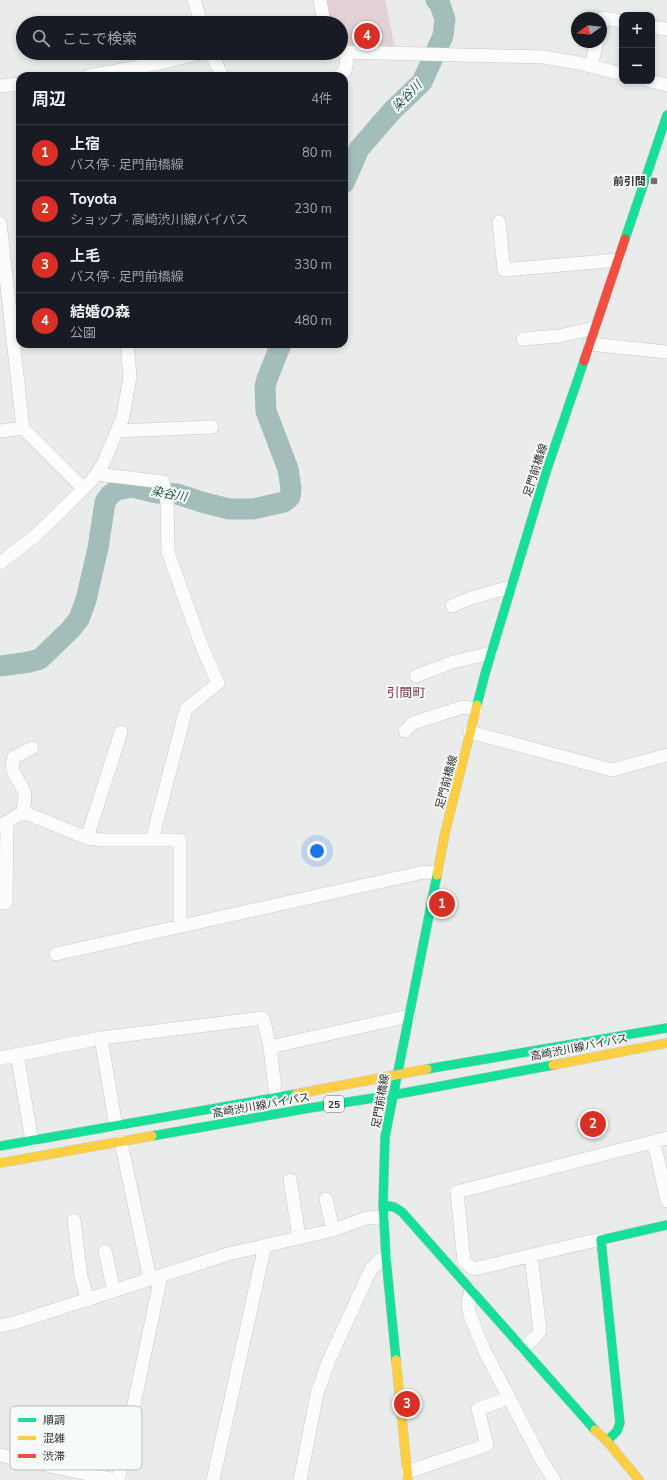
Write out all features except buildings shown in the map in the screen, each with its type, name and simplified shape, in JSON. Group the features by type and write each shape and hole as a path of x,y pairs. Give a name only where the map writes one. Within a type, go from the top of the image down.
{"main road":[{"name":"足門前橋線","path":"407,1476 386,1258 383,1211 385,1137 396,1074 409,1016 436,874 453,801 465,758 476,709 510,587 546,472 667,115"},
{"name":"高崎渋川線バイパス","path":"0,1146 276,1098 396,1074 667,1028"},
{"name":"高崎渋川線バイパス","path":"0,1163 310,1108 393,1095 667,1043"},
{"path":"383,1211 394,1207 402,1212 599,1434 607,1441 639,1480"},
{"path":"607,1441 620,1427 620,1423 601,1240 667,1225"}],"street":[{"path":"194,0 199,16"},
{"path":"320,0 323,16"},
{"path":"607,19 619,21"},
{"path":"655,27 667,29"},
{"path":"591,66 596,48"},
{"path":"348,51 544,57 619,73"},
{"path":"111,72 172,60"},
{"path":"214,60 220,72"},
{"path":"344,72 346,60"},
{"path":"655,82 667,85"},
{"path":"0,86 16,84"},
{"path":"499,222 504,270 618,260"},
{"path":"0,223 23,428 84,488"},
{"path":"523,339 559,336 595,328"},
{"path":"590,344 667,352"},
{"path":"0,563 35,536 84,488 103,464 123,417 130,376 127,348"},
{"path":"117,431 212,427"},
{"path":"0,431 23,428"},
{"path":"96,474 163,482 167,502 168,552 202,647 218,683 186,709 152,840"},
{"path":"452,606 471,598 510,587"},
{"path":"416,676 453,662 492,653"},
{"path":"405,730 413,723 463,707 476,709"},
{"path":"87,838 121,732"},
{"path":"470,732 612,770 667,755"},
{"path":"23,812 25,796 13,772 12,764 14,757 32,748"},
{"path":"23,812 87,838 102,840 180,840 180,927"},
{"path":"0,903 6,902 4,824 23,812"},
{"path":"56,954 424,872 436,874"},
{"path":"270,1047 409,1016"},
{"path":"0,1058 101,1038 263,1018 270,1047 276,1098"},
{"path":"101,1038 116,1126"},
{"path":"17,1054 32,1140"},
{"path":"601,1240 474,1269 464,1262 457,1192 667,1138"},
{"path":"121,1142 156,1277 131,1406"},
{"path":"654,1142 667,1201"},
{"path":"290,1180 299,1237"},
{"path":"326,1199 333,1230"},
{"path":"0,1326 88,1300 228,1254 265,1244 333,1230 383,1211"},
{"path":"74,1220 81,1277 88,1300"},
{"path":"213,1480 265,1244"},
{"path":"105,1251 114,1291"},
{"path":"523,1349 540,1331 531,1256"},
{"path":"300,1480 313,1409 329,1360 371,1269 380,1260 386,1258"},
{"path":"471,1290 468,1304 470,1315 484,1350 554,1480"},
{"path":"407,1476 487,1445 478,1409 509,1398"},
{"path":"0,1455 10,1457"},
{"path":"70,1470 117,1480 119,1470"}],"shaded area":[{"path":"320,0 385,0 396,53 348,50 348,16 323,16"}],"waterway":[{"name":"染谷川","path":"348,174 359,149 391,112 422,82 443,36 445,19 439,2 436,0"},
{"name":"染谷川","path":"0,666 40,659 70,630 79,619 86,600 98,548 105,502 110,495 117,490 132,487 157,493 177,494 229,509 253,509 284,502 290,497 291,488 288,469 266,411 265,387 279,348"}],"traffic: fast":[{"path":"625,239 667,115"},
{"path":"477,705 546,472 584,361"},
{"path":"396,1360 386,1258 383,1205 385,1137 437,875"},
{"path":"427,1069 667,1028"},
{"path":"152,1136 393,1095 553,1065"},
{"path":"0,1146 296,1094"},
{"path":"383,1205 394,1207 402,1212 595,1430"},
{"path":"607,1441 617,1431 620,1423 601,1240 667,1225"}],"traffic: slow":[{"path":"437,875 445,833 477,705"},
{"path":"553,1065 667,1043"},
{"path":"296,1094 427,1069"},
{"path":"0,1163 152,1136"},
{"path":"396,1360 408,1480"},
{"path":"595,1430 607,1441 639,1480"}],"traffic: jam":[{"path":"584,361 625,239"}],"place":[{"name":"結婚の森","path":"367,36"},
{"name":"前引間","path":"654,181"},
{"name":"上宿","path":"442,904"},
{"name":"Toyota","path":"593,1124"},
{"name":"上毛","path":"407,1404"}],"district":[{"name":"引間町","path":"406,692"}]}
